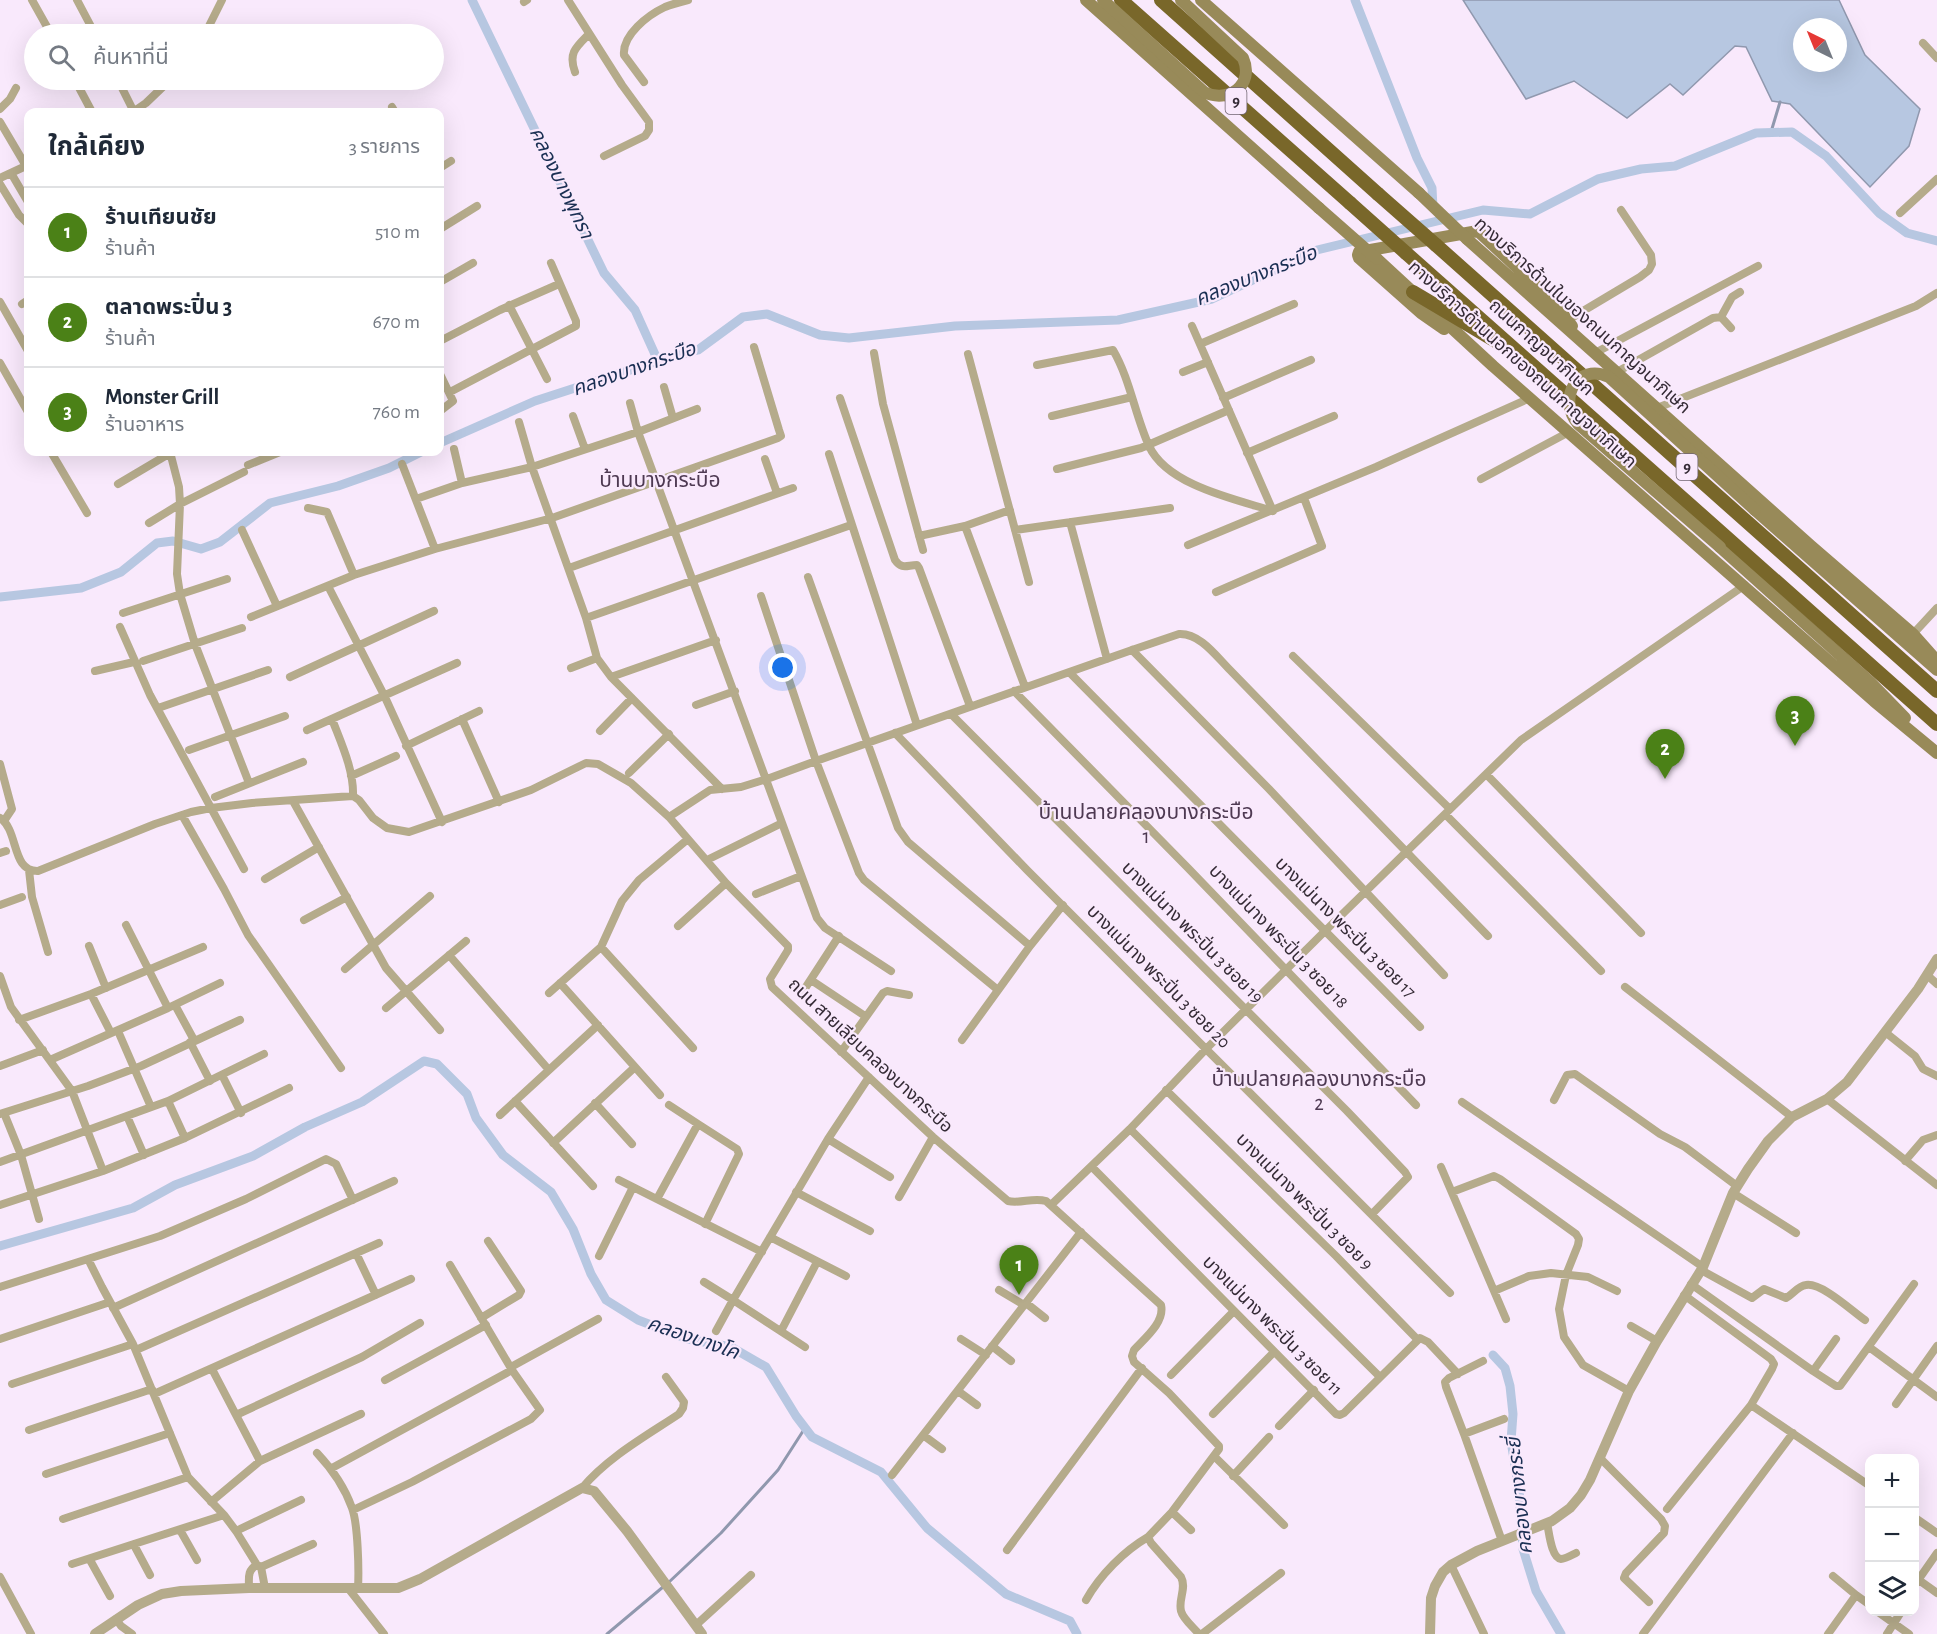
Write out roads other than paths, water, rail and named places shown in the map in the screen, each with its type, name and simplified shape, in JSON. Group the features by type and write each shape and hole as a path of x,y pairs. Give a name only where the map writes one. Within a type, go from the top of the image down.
{"highway":[{"name":"ถนนกาญจนาภิเษก","path":"1121,0 1937,724"},
{"name":"ถนนกาญจนาภิเษก","path":"1161,0 1937,691"},
{"path":"1413,292 1526,359"}],"main road":[{"name":"ทางบริการด้านนอกของถนนกาญจนาภิเษก","path":"1086,0 1377,259 1466,342 1745,585 1874,701 1937,752"},
{"path":"1103,0 1204,92 1218,97 1233,93 1246,78 1247,71 1243,58 1182,0"},
{"name":"ทางบริการด้านในของถนนกาญจนาภิเษก","path":"1201,0 1811,546 1913,634 1937,661"},
{"path":"1466,342 1421,313 1359,258 1359,252 1478,231 1554,302 1582,341"},
{"path":"1937,670 1755,510 1609,377 1594,373 1577,381 1570,392 1569,409 1578,424 1720,547 1870,682 1937,752"}],"street":[{"path":"32,0 45,24"},
{"path":"77,0 90,24"},
{"path":"210,24 222,0"},
{"path":"568,0 622,86 649,122 649,130 645,136 604,156"},
{"path":"644,82 624,56 627,39 638,27 664,8 688,0"},
{"path":"575,72 571,62 573,52 589,34"},
{"path":"1923,43 1937,58"},
{"path":"0,109 10,99 16,88"},
{"path":"80,90 90,108"},
{"path":"123,90 131,108"},
{"path":"138,108 158,90"},
{"path":"0,122 24,161"},
{"path":"444,165 451,161"},
{"path":"0,178 24,167"},
{"path":"11,173 24,195"},
{"path":"1900,213 1937,179"},
{"path":"0,184 24,220"},
{"path":"444,227 477,206"},
{"path":"1568,320 1649,270 1652,264 1651,255 1621,210"},
{"path":"444,280 473,263"},
{"path":"450,392 576,326 576,321 551,263"},
{"path":"1595,353 1758,266"},
{"path":"444,339 509,305 559,284"},
{"path":"1721,317 1732,297 1740,292"},
{"path":"1657,408 1916,306 1937,293"},
{"path":"0,303 24,344"},
{"path":"1200,344 1294,304"},
{"path":"509,305 547,379"},
{"path":"1721,317 1731,328"},
{"path":"1617,372 1713,318 1721,317"},
{"path":"1192,326 1273,511"},
{"path":"251,617 354,575 435,549 552,518 778,438 779,430 754,347"},
{"path":"1037,365 1113,350 1148,445 1161,463 1192,483 1273,511"},
{"path":"874,353 883,404 923,550"},
{"path":"968,354 1029,582"},
{"path":"1223,398 1311,360"},
{"path":"1183,372 1208,362"},
{"path":"0,363 24,405"},
{"path":"444,381 453,403 444,409"},
{"path":"664,387 674,418"},
{"path":"1052,416 1132,397"},
{"path":"840,398 896,560 904,567 917,565 919,568 970,706"},
{"path":"1188,545 1304,498 1530,398"},
{"path":"630,403 638,432 801,876 821,924 891,971"},
{"path":"416,499 462,483 532,467 638,432 697,409"},
{"path":"1057,469 1141,448 1228,410"},
{"path":"573,416 585,449"},
{"path":"1247,453 1334,416"},
{"path":"519,422 532,467 586,618 597,658 611,677 722,789"},
{"path":"1480,479 1569,432"},
{"path":"454,449 462,483"},
{"path":"829,454 916,725"},
{"path":"53,456 87,513"},
{"path":"118,484 164,456"},
{"path":"172,456 179,487 180,504 177,563 180,594 195,644 249,783"},
{"path":"149,523 180,504 272,456"},
{"path":"765,459 777,494"},
{"path":"402,464 435,549"},
{"path":"569,568 793,488"},
{"path":"1216,592 1322,546 1304,498"},
{"path":"308,507 327,512 354,575"},
{"path":"1015,530 1170,508"},
{"path":"919,536 965,526 1010,510"},
{"path":"1070,522 1107,659"},
{"path":"586,618 851,525"},
{"path":"965,526 1025,687"},
{"path":"242,530 277,606"},
{"path":"808,577 898,828 903,836 1030,946"},
{"path":"123,613 227,579"},
{"path":"1086,1600 1109,1570 1138,1543 1148,1537 1172,1512 1219,1452 1219,1446 1169,1393 1134,1362 1132,1356 1134,1350 1160,1320 1163,1312 1161,1305 1051,1205 1130,1129 1206,1048 1447,811 1529,734 1745,585"},
{"path":"328,586 384,695 441,822"},
{"path":"761,596 816,761 859,873 864,880 998,990"},
{"path":"1913,634 1937,608"},
{"path":"290,677 434,612"},
{"path":"120,627 139,662 169,733 244,869"},
{"path":"95,671 139,662 242,628"},
{"path":"669,817 710,790 741,787 767,779 970,706 1187,633 1198,638 1488,936"},
{"path":"611,677 716,640"},
{"path":"1132,650 1269,789 1444,975"},
{"path":"1293,656 1601,971"},
{"path":"571,668 597,658"},
{"path":"307,730 457,663"},
{"path":"161,707 268,670"},
{"name":"บางแม่นาง พระปิ่น 3 ซอย 17","path":"1070,673 1420,1027"},
{"path":"696,705 735,691"},
{"name":"บางแม่นาง พระปิ่น 3 ซอย 18","path":"1014,691 1416,1105"},
{"path":"600,731 632,698"},
{"path":"406,746 479,711"},
{"name":"บางแม่นาง พระปิ่น 3 ซอย 19","path":"951,714 1347,1111 1408,1177 1372,1214"},
{"path":"189,750 285,716"},
{"path":"0,764 12,809 2,820 22,866 29,870 47,869 155,824 211,808 353,796 346,757 332,719"},
{"path":"462,719 499,802"},
{"name":"บางแม่นาง พระปิ่น 3 ซอย 20","path":"895,733 1450,1293"},
{"path":"629,773 669,734"},
{"path":"351,776 396,756"},
{"path":"214,797 303,762"},
{"name":"ถนน สายเลียบคลองบางกระบือ","path":"353,796 359,800 372,818 387,828 409,832 531,790 586,763 592,762 631,783 669,817 726,883 788,946 788,950 770,979 772,987 933,1137 1008,1201 1038,1198 1051,1205"},
{"path":"1486,774 1641,933"},
{"path":"293,801 386,968 440,1030"},
{"path":"182,815 248,935 340,1068"},
{"path":"710,858 782,823"},
{"path":"549,993 601,947 622,901 639,880 688,839"},
{"path":"265,879 319,847"},
{"path":"29,870 32,897 48,952"},
{"path":"756,894 801,876"},
{"path":"678,926 726,883"},
{"path":"345,969 429,896"},
{"path":"0,905 22,897"},
{"path":"304,920 346,897"},
{"path":"962,1040 1030,946 1063,905"},
{"path":"126,925 149,971 192,1041 210,1081"},
{"path":"802,993 839,936"},
{"path":"386,1008 466,941"},
{"path":"89,946 106,988"},
{"path":"20,1020 92,994 203,947"},
{"path":"601,947 693,1048"},
{"path":"449,955 549,1070"},
{"path":"1430,1634 1433,1592 1439,1579 1451,1565 1547,1523 1570,1508 1581,1495 1629,1391 1684,1294 1702,1269 1735,1190 1768,1142 1792,1117 1827,1098 1847,1082 1937,959"},
{"path":"1927,975 1937,984"},
{"path":"0,976 11,1007 72,1091 103,1172"},
{"path":"811,980 862,1014"},
{"path":"50,1060 172,1007 220,983"},
{"path":"560,983 660,1095"},
{"path":"1625,987 1792,1117"},
{"path":"841,1052 883,993 887,991 909,994"},
{"path":"92,994 135,1067 151,1107"},
{"path":"39,1219 21,1155 2,1113 72,1091 135,1067 240,1020"},
{"path":"500,1115 598,1025"},
{"path":"1885,1032 1915,1056 1923,1069 1937,1076"},
{"path":"0,1066 43,1050"},
{"path":"0,1162 168,1101 264,1054"},
{"path":"553,1143 635,1067"},
{"path":"1554,1100 1567,1075 1575,1074 1660,1134 1685,1147 1735,1190 1796,1233"},
{"path":"222,1075 241,1113"},
{"path":"716,1331 796,1192 869,1077"},
{"path":"0,1205 103,1172 241,1113 289,1088"},
{"name":"บางแม่นาง พระปิ่น 3 ซอย 9","path":"1166,1090 1336,1256 1417,1339"},
{"path":"1827,1098 1934,1183 1937,1173"},
{"path":"168,1101 185,1138"},
{"path":"515,1101 593,1186"},
{"path":"1462,1102 1702,1269 1752,1298 1764,1289 1786,1298 1805,1285 1813,1285 1865,1320"},
{"path":"596,1103 632,1144"},
{"path":"669,1105 738,1149 739,1154 705,1224"},
{"path":"127,1116 144,1155"},
{"path":"657,1200 698,1124"},
{"path":"1130,1129 1380,1377"},
{"path":"1905,1161 1923,1140 1937,1135"},
{"path":"898,1197 933,1137"},
{"path":"828,1139 890,1177"},
{"path":"0,1287 160,1236 246,1199 327,1160 336,1164 353,1200"},
{"name":"บางแม่นาง พระปิ่น 3 ซอย 11","path":"1092,1167 1336,1414 1340,1415 1417,1339"},
{"path":"1441,1167 1506,1319"},
{"path":"1452,1192 1494,1176 1576,1234 1579,1239 1578,1245 1566,1275 1559,1309 1564,1337 1583,1365 1629,1391"},
{"path":"619,1180 762,1252"},
{"path":"0,1339 112,1305 394,1181"},
{"path":"599,1256 633,1187"},
{"path":"796,1192 870,1231"},
{"path":"892,1475 1081,1232"},
{"path":"770,1237 846,1276"},
{"path":"385,1380 484,1322 519,1295 520,1287 488,1241"},
{"path":"12,1384 135,1347 379,1243"},
{"path":"356,1253 376,1295"},
{"path":"88,1259 135,1347 188,1477 236,1531 259,1566 265,1588"},
{"path":"781,1331 817,1262"},
{"path":"353,1510 412,1482 538,1414 540,1410 450,1265"},
{"path":"1494,1291 1539,1273 1588,1277 1617,1292"},
{"path":"29,1430 153,1392 212,1369 411,1280"},
{"path":"704,1282 805,1347"},
{"path":"1691,1284 1836,1386 1840,1386 1914,1284"},
{"path":"999,1290 1045,1318"},
{"path":"1667,1509 1751,1405 1774,1364 1771,1359 1684,1294"},
{"path":"1171,1375 1233,1312"},
{"path":"332,1468 598,1319"},
{"path":"236,1415 362,1357 420,1323"},
{"path":"1631,1326 1657,1341"},
{"path":"961,1339 986,1355"},
{"path":"1417,1339 1428,1342 1458,1374"},
{"path":"1813,1371 1836,1339"},
{"path":"992,1346 1011,1361"},
{"path":"1896,1404 1937,1346"},
{"path":"1869,1347 1937,1397"},
{"path":"1213,1414 1274,1352"},
{"path":"1484,1361 1445,1382 1507,1539"},
{"path":"1007,1550 1142,1368"},
{"path":"212,1369 260,1461"},
{"path":"95,1634 138,1605 162,1594 249,1588 398,1587 420,1579 582,1488 609,1462 679,1413 684,1402 666,1377"},
{"path":"1279,1426 1314,1390"},
{"path":"958,1391 977,1405"},
{"path":"1751,1405 1865,1483"},
{"path":"211,1502 260,1461 361,1414"},
{"path":"1464,1434 1504,1419"},
{"path":"46,1474 170,1432"},
{"path":"1643,1634 1793,1433"},
{"path":"923,1435 942,1449"},
{"path":"1233,1476 1269,1437"},
{"path":"317,1453 332,1468 353,1510 359,1571 353,1588"},
{"path":"1215,1457 1284,1525"},
{"path":"1600,1458 1661,1519 1665,1526 1664,1533 1624,1578 1649,1602"},
{"path":"63,1519 188,1477"},
{"path":"582,1488 594,1491 627,1531 699,1629 751,1575"},
{"path":"236,1531 301,1500"},
{"path":"1172,1512 1191,1530"},
{"path":"72,1564 224,1515"},
{"path":"1919,1520 1937,1533"},
{"path":"1547,1523 1556,1557 1563,1558 1576,1553"},
{"path":"180,1530 197,1560"},
{"path":"1148,1537 1184,1582 1180,1607 1182,1613 1200,1634 1281,1573"},
{"path":"249,1588 249,1572 252,1568 313,1544"},
{"path":"134,1545 150,1575"},
{"path":"1919,1577 1937,1553"},
{"path":"90,1560 110,1596"},
{"path":"1451,1565 1484,1634"},
{"path":"1833,1576 1865,1602"},
{"path":"0,1577 31,1634"},
{"path":"1919,1583 1937,1593"},
{"path":"353,1588 384,1634"},
{"path":"1828,1634 1856,1596"},
{"path":"1885,1616 1909,1634"},
{"path":"1887,1634 1898,1616"},
{"path":"116,1619 132,1634"}],"water":[{"path":"1463,0 1839,0 1865,55 1920,109 1909,146 1870,187 1790,104 1772,101 1746,47 1735,46 1683,95 1670,84 1627,118 1574,81 1526,99"}],"waterway":[{"name":"คลองบางพุทรา","path":"472,0 604,273 635,310 658,361"},
{"path":"1355,0 1417,158 1432,188 1433,208"},
{"path":"1771,132 1780,102"},
{"name":"คลองบางกระบือ","path":"444,441 535,401 698,350 743,317 767,314 820,335 849,338 955,326 1118,320 1212,299 1317,250 1483,210 1530,214 1598,179 1641,169 1675,166 1756,133 1792,132 1826,156 1879,213 1907,233 1937,241"},
{"name":"คลองบางกระบือ","path":"0,597 81,588 121,572 157,543 173,541 201,549 220,542 270,503 338,486 389,468 413,456"},
{"name":"คลองบางโค","path":"0,1246 133,1208 175,1185 253,1156 305,1127 362,1102 424,1061 437,1064 467,1094 476,1118 503,1155 551,1192 573,1229 591,1274 606,1300 638,1320 688,1339 731,1347 766,1367 796,1416 812,1437 881,1472 927,1528 1006,1594 1070,1621 1077,1634"},
{"name":"คลองบางกระยี่","path":"1493,1355 1505,1368 1510,1386 1513,1414 1511,1441 1519,1490 1523,1549 1536,1591 1561,1634"},
{"path":"668,1583 721,1533 778,1470 805,1428"},
{"path":"607,1634 663,1587"}],"place":[{"name":"Monster Grill","path":"1795,746"},
{"name":"ตลาดพระปิ่น 3","path":"1665,779"},
{"name":"ร้านเทียนชัย","path":"1019,1295"}],"district":[{"name":"บ้านบางกระบือ","path":"660,480"},
{"name":"บ้านปลายคลองบางกระบือ 1","path":"1146,824"},
{"name":"บ้านปลายคลองบางกระบือ 2","path":"1319,1091"}]}
